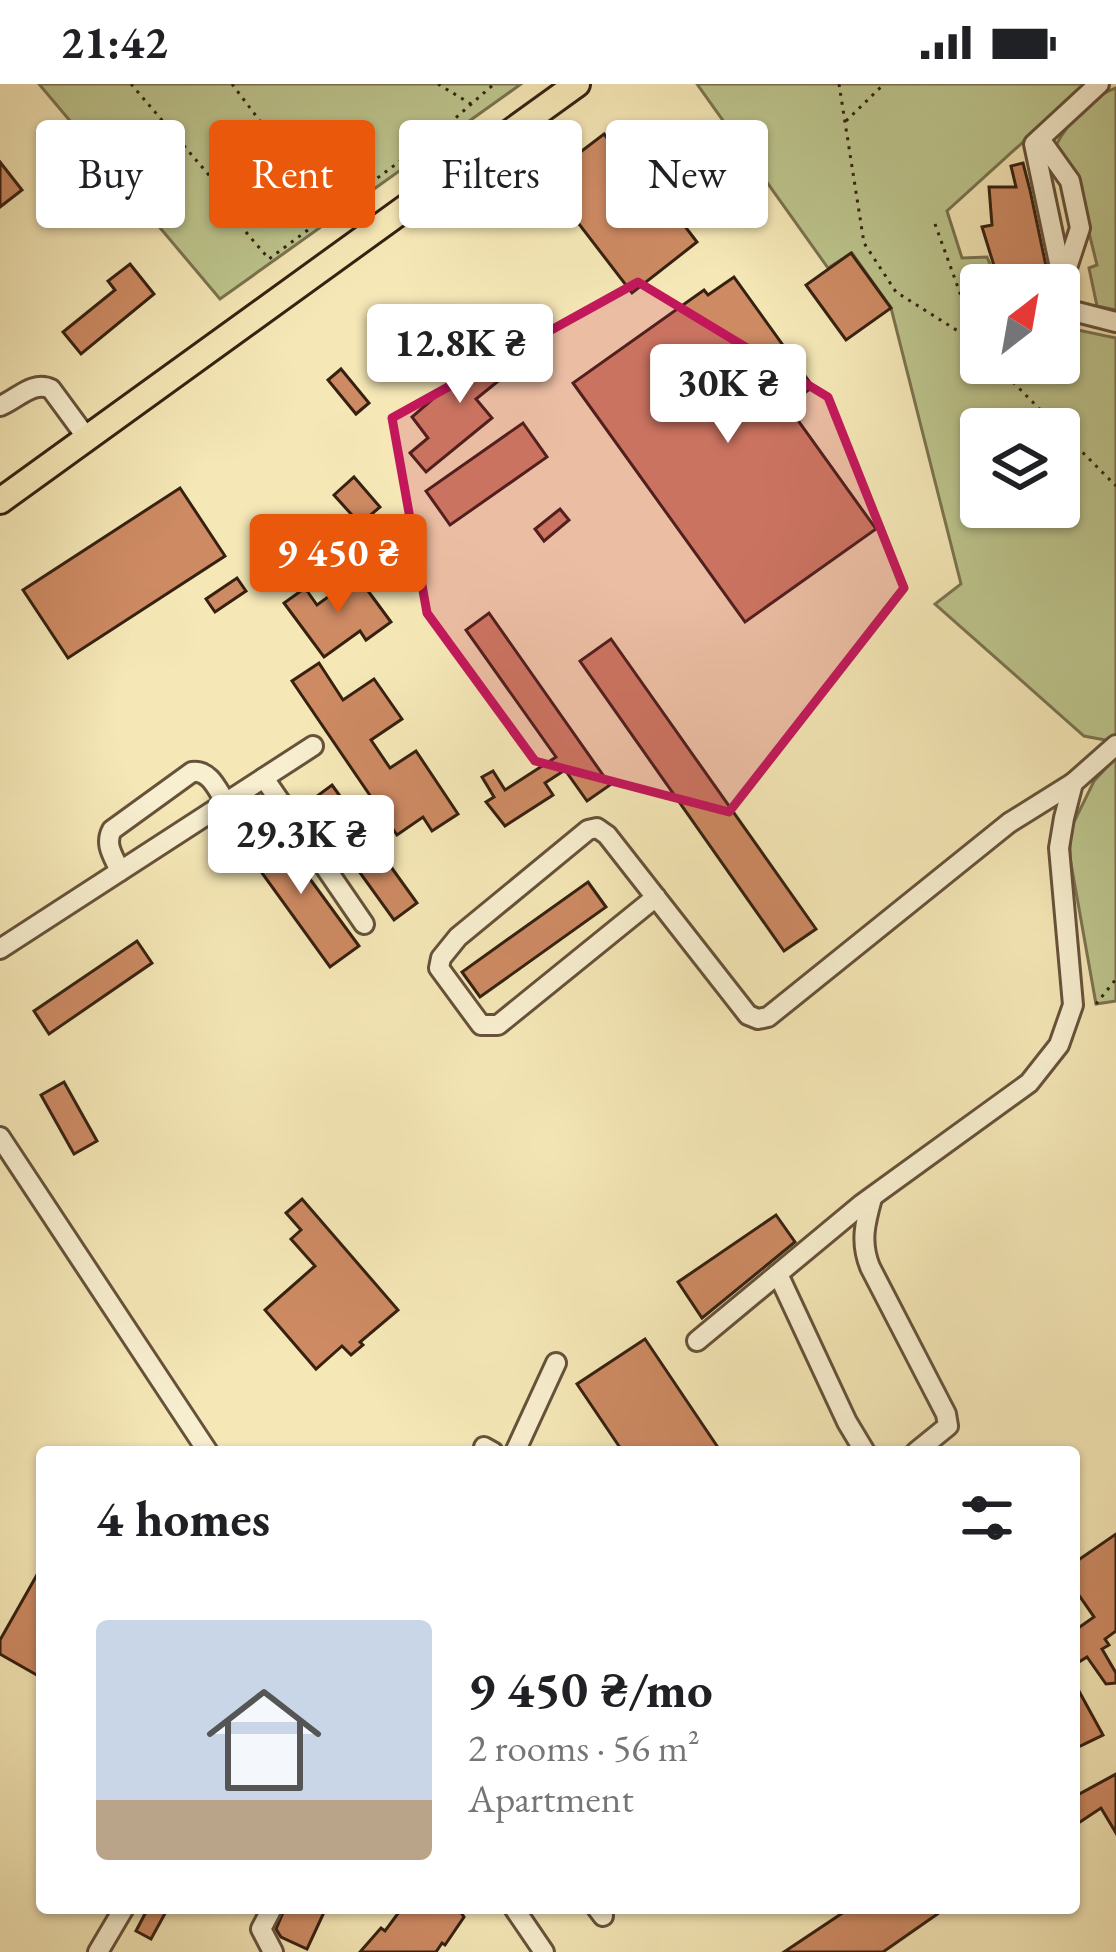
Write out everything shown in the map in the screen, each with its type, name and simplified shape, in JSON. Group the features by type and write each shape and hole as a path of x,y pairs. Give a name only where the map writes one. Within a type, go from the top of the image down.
{"main road":[{"path":"0,501 577,84"}],"street":[{"path":"1060,264 1034,144 1099,84"},
{"path":"1040,139 1070,182 1080,228 1068,264"},
{"path":"1080,313 1116,322"},
{"path":"0,406 45,385 87,438"},
{"path":"656,897 498,1025 481,1024 440,968 441,958 458,937 588,830 597,828 607,835 656,897 748,1015 768,1017 1009,823 1072,783 1116,745"},
{"path":"0,949 314,746"},
{"path":"120,871 108,846 112,830 192,772 208,775 226,803"},
{"path":"264,778 364,924"},
{"path":"697,1341 872,1198 1029,1083 1059,1045 1073,1005 1059,848 1072,783"},
{"path":"0,1137 204,1446"},
{"path":"872,1198 863,1229 864,1251 946,1414 948,1426 924,1446"},
{"path":"778,1274 861,1446"},
{"path":"518,1446 556,1363"},
{"path":"98,1952 120,1914"},
{"path":"269,1914 261,1929 273,1952"},
{"path":"518,1914 544,1952"}],"path":[{"path":"131,84 209,175"},
{"path":"232,84 259,120"},
{"path":"438,84 471,104"},
{"path":"375,181 494,84"},
{"path":"839,84 865,244 896,292 960,332"},
{"path":"845,122 884,84"},
{"path":"935,224 960,293"},
{"path":"243,228 268,259 312,228"},
{"path":"1015,384 1116,486"},
{"path":"1096,1004 1116,979"},
{"path":"1108,989 1116,988"}],"highlighted area":[{"path":"638,282 828,397 904,588 729,812 535,761 427,613 392,418"}],"green space":[{"path":"39,84 521,84 471,120 399,120 399,171 375,188 375,120 209,120 209,228 319,228 220,299 160,228 185,228 185,120 69,120"},
{"path":"697,84 1087,84 947,211 962,258 987,257 990,264 960,264 960,384 1080,384 1080,330 1116,338 1116,742 1084,736 935,604 961,584 891,308 852,253 828,268 768,184 768,120 723,120"},
{"path":"1116,88 1116,310 1097,306 1089,268 1097,265 1075,176 1055,147 1080,112"},
{"path":"1116,757 1116,1001 1096,1004 1070,858 1070,830 1094,781"}],"building":[{"path":"606,137 606,228 686,228 697,242 632,293 582,228 582,151"},
{"path":"0,162 22,190 0,207"},
{"path":"1023,163 1046,264 993,264 982,227 992,225 989,187 1016,187 1011,166"},
{"path":"851,253 891,308 846,340 806,285"},
{"path":"130,264 154,294 81,354 63,332 115,290 108,281"},
{"path":"734,277 813,387 787,405 876,529 745,622 573,383 704,290 708,295"},
{"path":"496,339 518,365 476,399 492,418 426,472 410,453 428,438 412,417"},
{"path":"341,369 369,403 356,414 328,380"},
{"path":"523,423 547,457 450,525 426,491"},
{"path":"354,477 380,507 360,524 334,495"},
{"path":"180,488 225,556 68,658 23,590"},
{"path":"560,509 569,520 544,541 535,529"},
{"path":"357,576 391,622 366,640 360,631 324,657 284,603 305,588 317,605"},
{"path":"237,578 246,591 215,612 206,599"},
{"path":"489,613 610,785 587,801 565,770 545,783 553,795 505,826 486,802 494,797 482,777 493,771 505,790 556,757 466,630"},
{"path":"611,639 816,929 784,951 580,661"},
{"path":"319,663 343,700 374,679 402,719 371,740 390,768 416,751 458,814 432,831 423,817 397,835 292,681"},
{"path":"332,785 417,903 394,920 309,802"},
{"path":"272,827 359,946 330,967 244,848"},
{"path":"588,882 606,907 480,997 462,972"},
{"path":"137,941 152,963 49,1034 34,1011"},
{"path":"64,1082 97,1141 74,1154 41,1095"},
{"path":"302,1199 398,1310 351,1355 342,1346 316,1369 265,1310 315,1266 291,1239 301,1230 286,1213"},
{"path":"776,1215 795,1242 702,1318 678,1282"},
{"path":"645,1339 717,1446 619,1446 577,1384"},
{"path":"1116,1534 1116,1631 1105,1639 1109,1645 1102,1649 1116,1673 1116,1683 1106,1684 1087,1657 1080,1661 1080,1627 1094,1617 1080,1597 1080,1559"},
{"path":"36,1577 36,1675 0,1654 0,1640"},
{"path":"1080,1693 1103,1735 1080,1746"},
{"path":"1116,1774 1116,1833 1101,1808 1080,1822 1080,1794"},
{"path":"145,1914 165,1914 151,1939 136,1931"},
{"path":"282,1914 323,1914 307,1949 281,1937 276,1929"},
{"path":"398,1914 464,1917 436,1952 360,1952 381,1928 385,1931"},
{"path":"841,1914 937,1914 883,1952 784,1952"}]}
